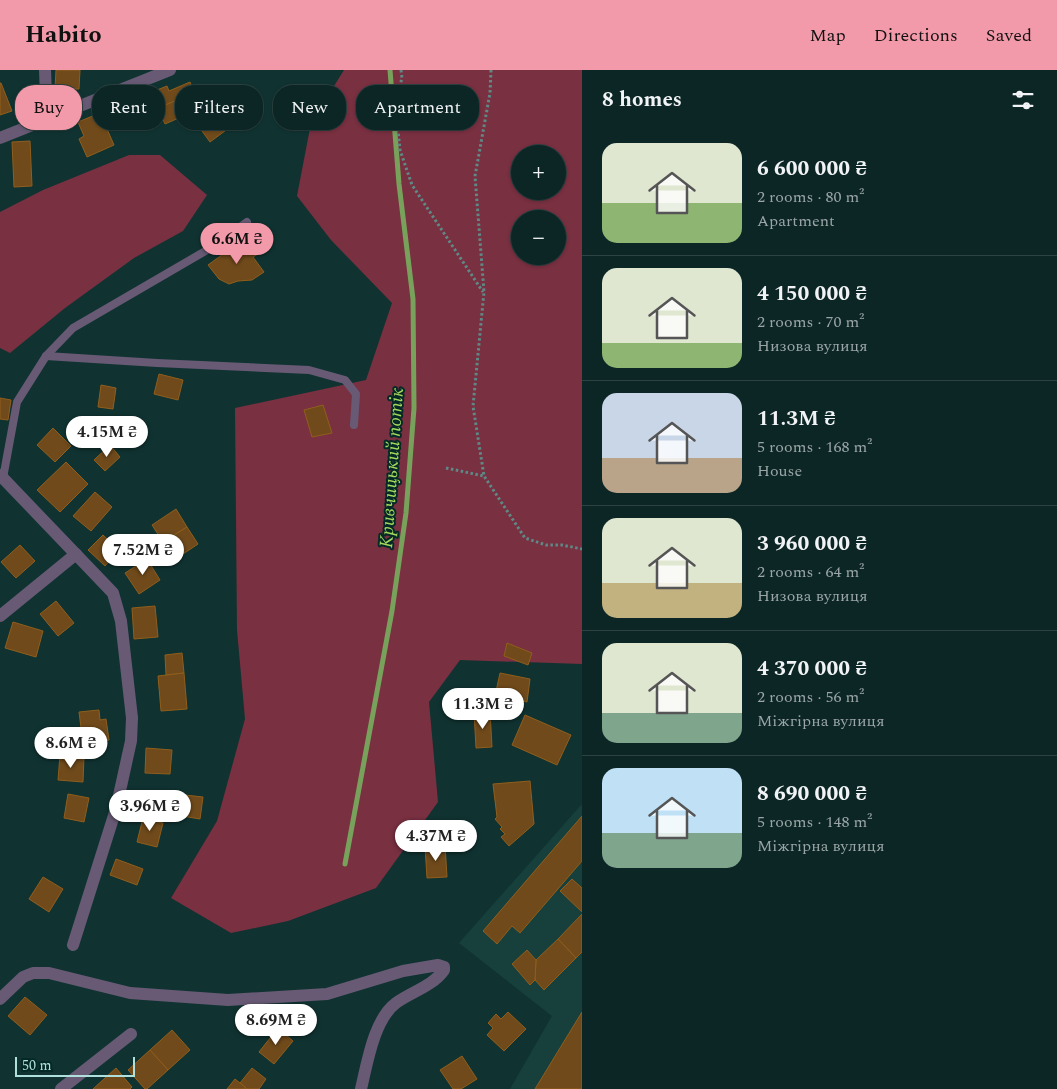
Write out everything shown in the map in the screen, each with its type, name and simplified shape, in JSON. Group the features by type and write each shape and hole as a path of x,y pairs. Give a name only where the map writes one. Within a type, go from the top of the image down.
{"street":[{"path":"45,70 46,85"},
{"path":"82,106 170,70"},
{"path":"0,138 21,130"},
{"path":"2,476 113,593 121,621 132,718 131,741 116,810 73,945"},
{"path":"0,616 76,554"},
{"path":"0,999 23,977 32,973 49,973 130,992 228,1000 327,994 403,971 438,965 444,966 442,973 394,1004 379,1023 361,1089"},
{"path":"61,1089 131,1034"}],"lane":[{"path":"2,476 17,402 46,356 73,328 214,246 247,222"},
{"path":"46,356 167,364 309,370 345,380 356,394 354,425"}],"path":[{"path":"401,70 402,78 395,102 400,150 412,185 484,292"},
{"path":"492,70 490,93 475,176 484,292 473,406 484,476 525,538 546,545 562,545 582,549"},
{"path":"446,468 484,476"}],"shaded area":[{"path":"344,70 582,70 582,664 460,660 429,702 438,802 376,888 288,921 231,933 171,898 217,821 245,719 237,630 235,408 366,380 392,303 331,240 297,196 310,130 346,130 346,85 335,85"},
{"path":"129,155 160,155 207,195 183,231 134,258 65,308 10,353 0,348 0,212 43,190"},
{"path":"582,804 582,1089 510,1089 552,1016 459,943"}],"building":[{"path":"56,70 80,70 79,85 55,85"},
{"path":"0,83 12,111 0,115"},
{"path":"167,86 169,91 175,88 175,101 165,105 165,87"},
{"path":"175,101 175,120 165,124 165,105"},
{"path":"92,116 92,130 107,130 114,145 87,157 79,139 84,136 81,130 82,120"},
{"path":"201,130 226,130 210,142"},
{"path":"30,141 32,186 14,187 12,142"},
{"path":"248,240 258,254 253,257 264,272 252,280 229,284 219,279 208,265 237,244 244,247"},
{"path":"159,374 183,380 178,400 154,394"},
{"path":"101,385 116,388 113,409 98,407"},
{"path":"0,398 11,400 8,420 0,419"},
{"path":"323,405 332,433 312,437 304,410"},
{"path":"53,428 71,446 55,462 37,445"},
{"path":"110,445 120,457 105,471 94,460"},
{"path":"66,462 88,484 60,512 37,490"},
{"path":"95,492 112,507 91,531 73,516"},
{"path":"176,509 187,527 163,542 152,525"},
{"path":"187,527 198,544 174,560 163,542"},
{"path":"103,535 119,550 105,566 88,550"},
{"path":"20,545 35,561 16,578 1,562"},
{"path":"147,559 160,580 139,594 125,573"},
{"path":"56,601 74,623 58,636 40,614"},
{"path":"155,606 158,637 134,639 132,608"},
{"path":"13,622 43,631 36,657 5,648"},
{"path":"507,643 532,653 528,665 504,656"},
{"path":"182,653 184,673 166,675 165,655"},
{"path":"184,673 187,709 161,711 158,676"},
{"path":"500,673 530,679 527,702 495,696"},
{"path":"99,710 100,720 106,719 109,740 83,743 79,712"},
{"path":"490,711 492,747 476,748 474,712"},
{"path":"525,715 571,735 557,765 512,745"},
{"path":"146,748 172,750 170,774 145,773"},
{"path":"60,755 84,757 83,782 58,780"},
{"path":"530,781 534,824 509,846 501,837 505,834 495,819 497,817 493,784"},
{"path":"68,794 89,798 84,822 64,818"},
{"path":"185,795 203,797 200,819 182,816"},
{"path":"582,816 582,861 520,933 512,926 497,944 483,931"},
{"path":"143,818 163,823 157,847 137,842"},
{"path":"445,845 447,877 427,878 425,846"},
{"path":"116,859 143,869 137,885 110,875"},
{"path":"43,877 63,889 49,912 29,899"},
{"path":"572,879 582,888 582,912 560,891"},
{"path":"582,914 582,952 576,958 558,939"},
{"path":"558,939 576,958 544,990 535,980 536,960"},
{"path":"527,950 536,960 535,980 530,985 512,964"},
{"path":"25,997 47,1015 30,1035 8,1016"},
{"path":"508,1012 526,1029 504,1051 487,1035 493,1028 488,1023 496,1014 501,1019"},
{"path":"582,1012 582,1089 535,1089"},
{"path":"278,1028 293,1041 274,1064 259,1052"},
{"path":"172,1030 190,1050 168,1070 150,1050"},
{"path":"150,1050 168,1070 145,1089 128,1070"},
{"path":"462,1056 477,1079 461,1089 453,1089 440,1070"},
{"path":"116,1068 132,1087 130,1089 93,1089"},
{"path":"252,1068 266,1079 259,1089 247,1089 240,1083"},
{"path":"235,1079 240,1083 247,1089 227,1089"}],"waterway":[{"name":"Кривчицький потік","path":"345,864 392,611 406,513 414,408 413,299 399,184 390,70"}]}
